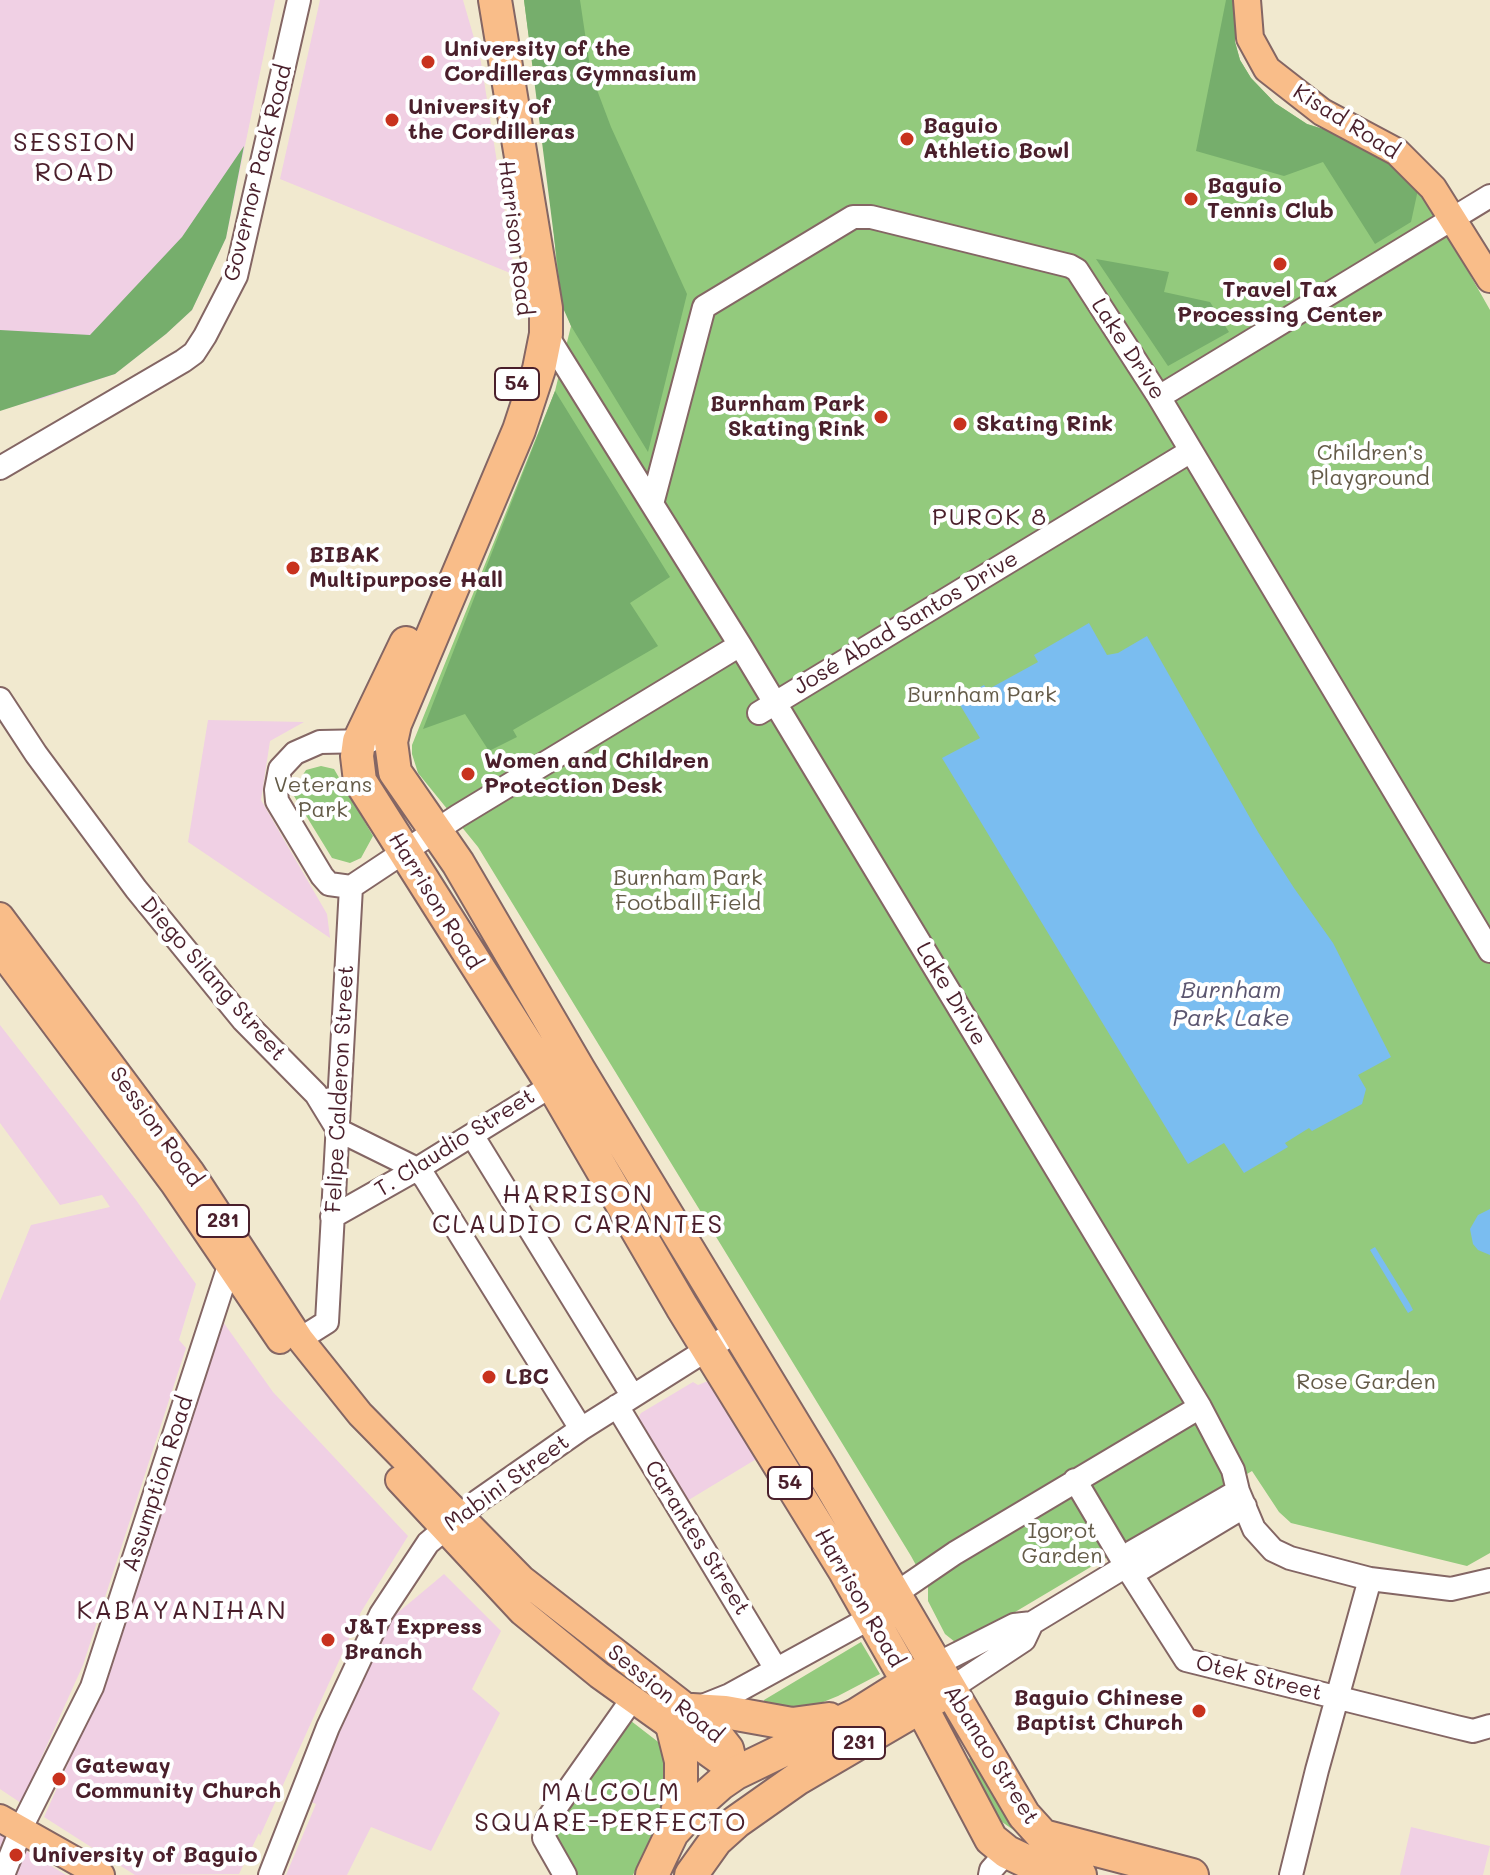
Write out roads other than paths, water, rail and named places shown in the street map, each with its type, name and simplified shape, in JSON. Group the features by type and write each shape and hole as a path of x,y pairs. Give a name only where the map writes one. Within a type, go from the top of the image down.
{"highway":[{"name":"Harrison Road","path":"375,741 439,572 513,398 521,371 526,312 523,280 496,103 474,0"},
{"name":"Harrison Road","path":"495,0 546,308 546,334 523,420 395,724 357,756 360,781 404,852 566,1077 738,1330 943,1677"},
{"name":"Harrison Road","path":"375,741 434,832 458,863 708,1349 872,1617 914,1694"},
{"name":"231","path":"797,1779 914,1694 943,1677"},
{"name":"Abanao Street","path":"943,1677 1024,1815 1043,1836 1192,1875"},
{"name":"231","path":"736,1773 856,1715 914,1694"},
{"name":"Abanao Street","path":"914,1694 991,1839 999,1864 1026,1861 1080,1875"},
{"path":"652,1875 672,1833 681,1797 682,1718 725,1712 792,1724 856,1715"},
{"path":"672,1833 702,1800 736,1773 797,1779"},
{"path":"689,1875 694,1853 736,1773"},
{"path":"689,1875 716,1840 736,1822 797,1779"}],"main road":[{"name":"Kisad Road","path":"1247,0 1250,38 1267,69 1322,112 1397,152 1433,188 1490,279"},
{"name":"Session Road","path":"0,916 191,1172 300,1339 522,1612 599,1675 633,1698 716,1730 730,1748 736,1773"},
{"name":"Session Road","path":"0,951 174,1184 295,1362 333,1409 451,1522 625,1661 682,1718"},
{"path":"12,1825 101,1875"}],"street":[{"name":"Governor Pack Road","path":"0,468 183,361 194,353 205,336 236,276 299,0"},
{"path":"1159,397 1490,196"},
{"name":"Lake Drive","path":"652,504 704,307 853,217 871,217 1070,266 1077,270 1159,397 1490,951"},
{"name":"Lake Drive","path":"546,334 740,645 1200,1407 1233,1470 1254,1529 1273,1550 1290,1558 1370,1579 1451,1589 1490,1580"},
{"name":"José Abad Santos Drive","path":"773,704 1191,451"},
{"path":"375,741 320,742 295,753 280,769 277,801 329,884 351,887 434,832 740,645"},
{"name":"Diego Silang Street","path":"0,699 36,754 136,889 243,1020 316,1094 338,1130"},
{"name":"Felipe Calderon Street","path":"300,1339 327,1322 351,887"},
{"name":"T. Claudio Street","path":"332,1217 417,1169 566,1077"},
{"path":"338,1130 417,1169 425,1178 581,1429"},
{"name":"Carantes Street","path":"472,1135 776,1669"},
{"name":"Assumption Road","path":"3,1875 12,1825 25,1820 92,1687 229,1266"},
{"name":"Mabini Street","path":"270,1875 326,1730 381,1614 428,1543 451,1522 581,1429 738,1330"},
{"path":"895,1594 955,1553 1200,1407"},
{"name":"Otek Street","path":"1075,1480 1186,1660 1473,1731 1490,1726"},
{"path":"943,1677 1014,1625 1032,1623 1126,1566 1142,1568 1242,1499"},
{"path":"1291,1875 1370,1579"},
{"path":"682,1718 872,1617"},
{"path":"560,1873 544,1838 547,1820 633,1698"}],"water":[{"name":"Burnham Park Lake","path":"1089,623 1107,655 1118,653 1147,636 1258,832 1333,943 1391,1057 1358,1075 1366,1089 1362,1104 1312,1131 1309,1128 1285,1143 1288,1147 1244,1173 1224,1143 1188,1164 942,758 980,738 957,700 984,685 987,690 1038,662 1034,655"},
{"path":"1490,1209 1490,1255 1473,1244 1470,1229 1478,1215"},
{"path":"1375,1247 1413,1310 1408,1313 1370,1250"}],"place":[{"name":"University of the Cordilleras Gymnasium","path":"428,62"},
{"name":"University of the Cordilleras","path":"392,120"},
{"name":"Baguio Athletic Bowl","path":"907,139"},
{"name":"Baguio Tennis Club","path":"1191,199"},
{"name":"Travel Tax Processing Center","path":"1280,264"},
{"name":"Burnham Park Skating Rink","path":"881,417"},
{"name":"Skating Rink","path":"960,424"},
{"name":"BIBAK Multipurpose Hall","path":"293,568"},
{"name":"Women and Children Protection Desk","path":"468,774"},
{"name":"LBC","path":"489,1377"},
{"name":"J&T Express Branch","path":"328,1640"},
{"name":"Baguio Chinese Baptist Church","path":"1199,1711"},
{"name":"Gateway Community Church","path":"59,1779"},
{"name":"University of Baguio","path":"16,1855"}],"district":[{"name":"SESSION ROAD","path":"75,158"},
{"name":"PUROK 8","path":"990,518"},
{"name":"HARRISON CLAUDIO CARANTES","path":"578,1210"},
{"name":"KABAYANIHAN","path":"182,1611"},
{"name":"MALCOLM SQUARE-PERFECTO","path":"611,1808"}],"park label":[{"name":"Children's Playground","path":"1370,466"},
{"name":"Burnham Park","path":"982,695"},
{"name":"Veterans Park","path":"323,798"},
{"name":"Burnham Park Football Field","path":"688,890"},
{"name":"Rose Garden","path":"1366,1382"},
{"name":"Igorot Garden","path":"1062,1544"}]}
